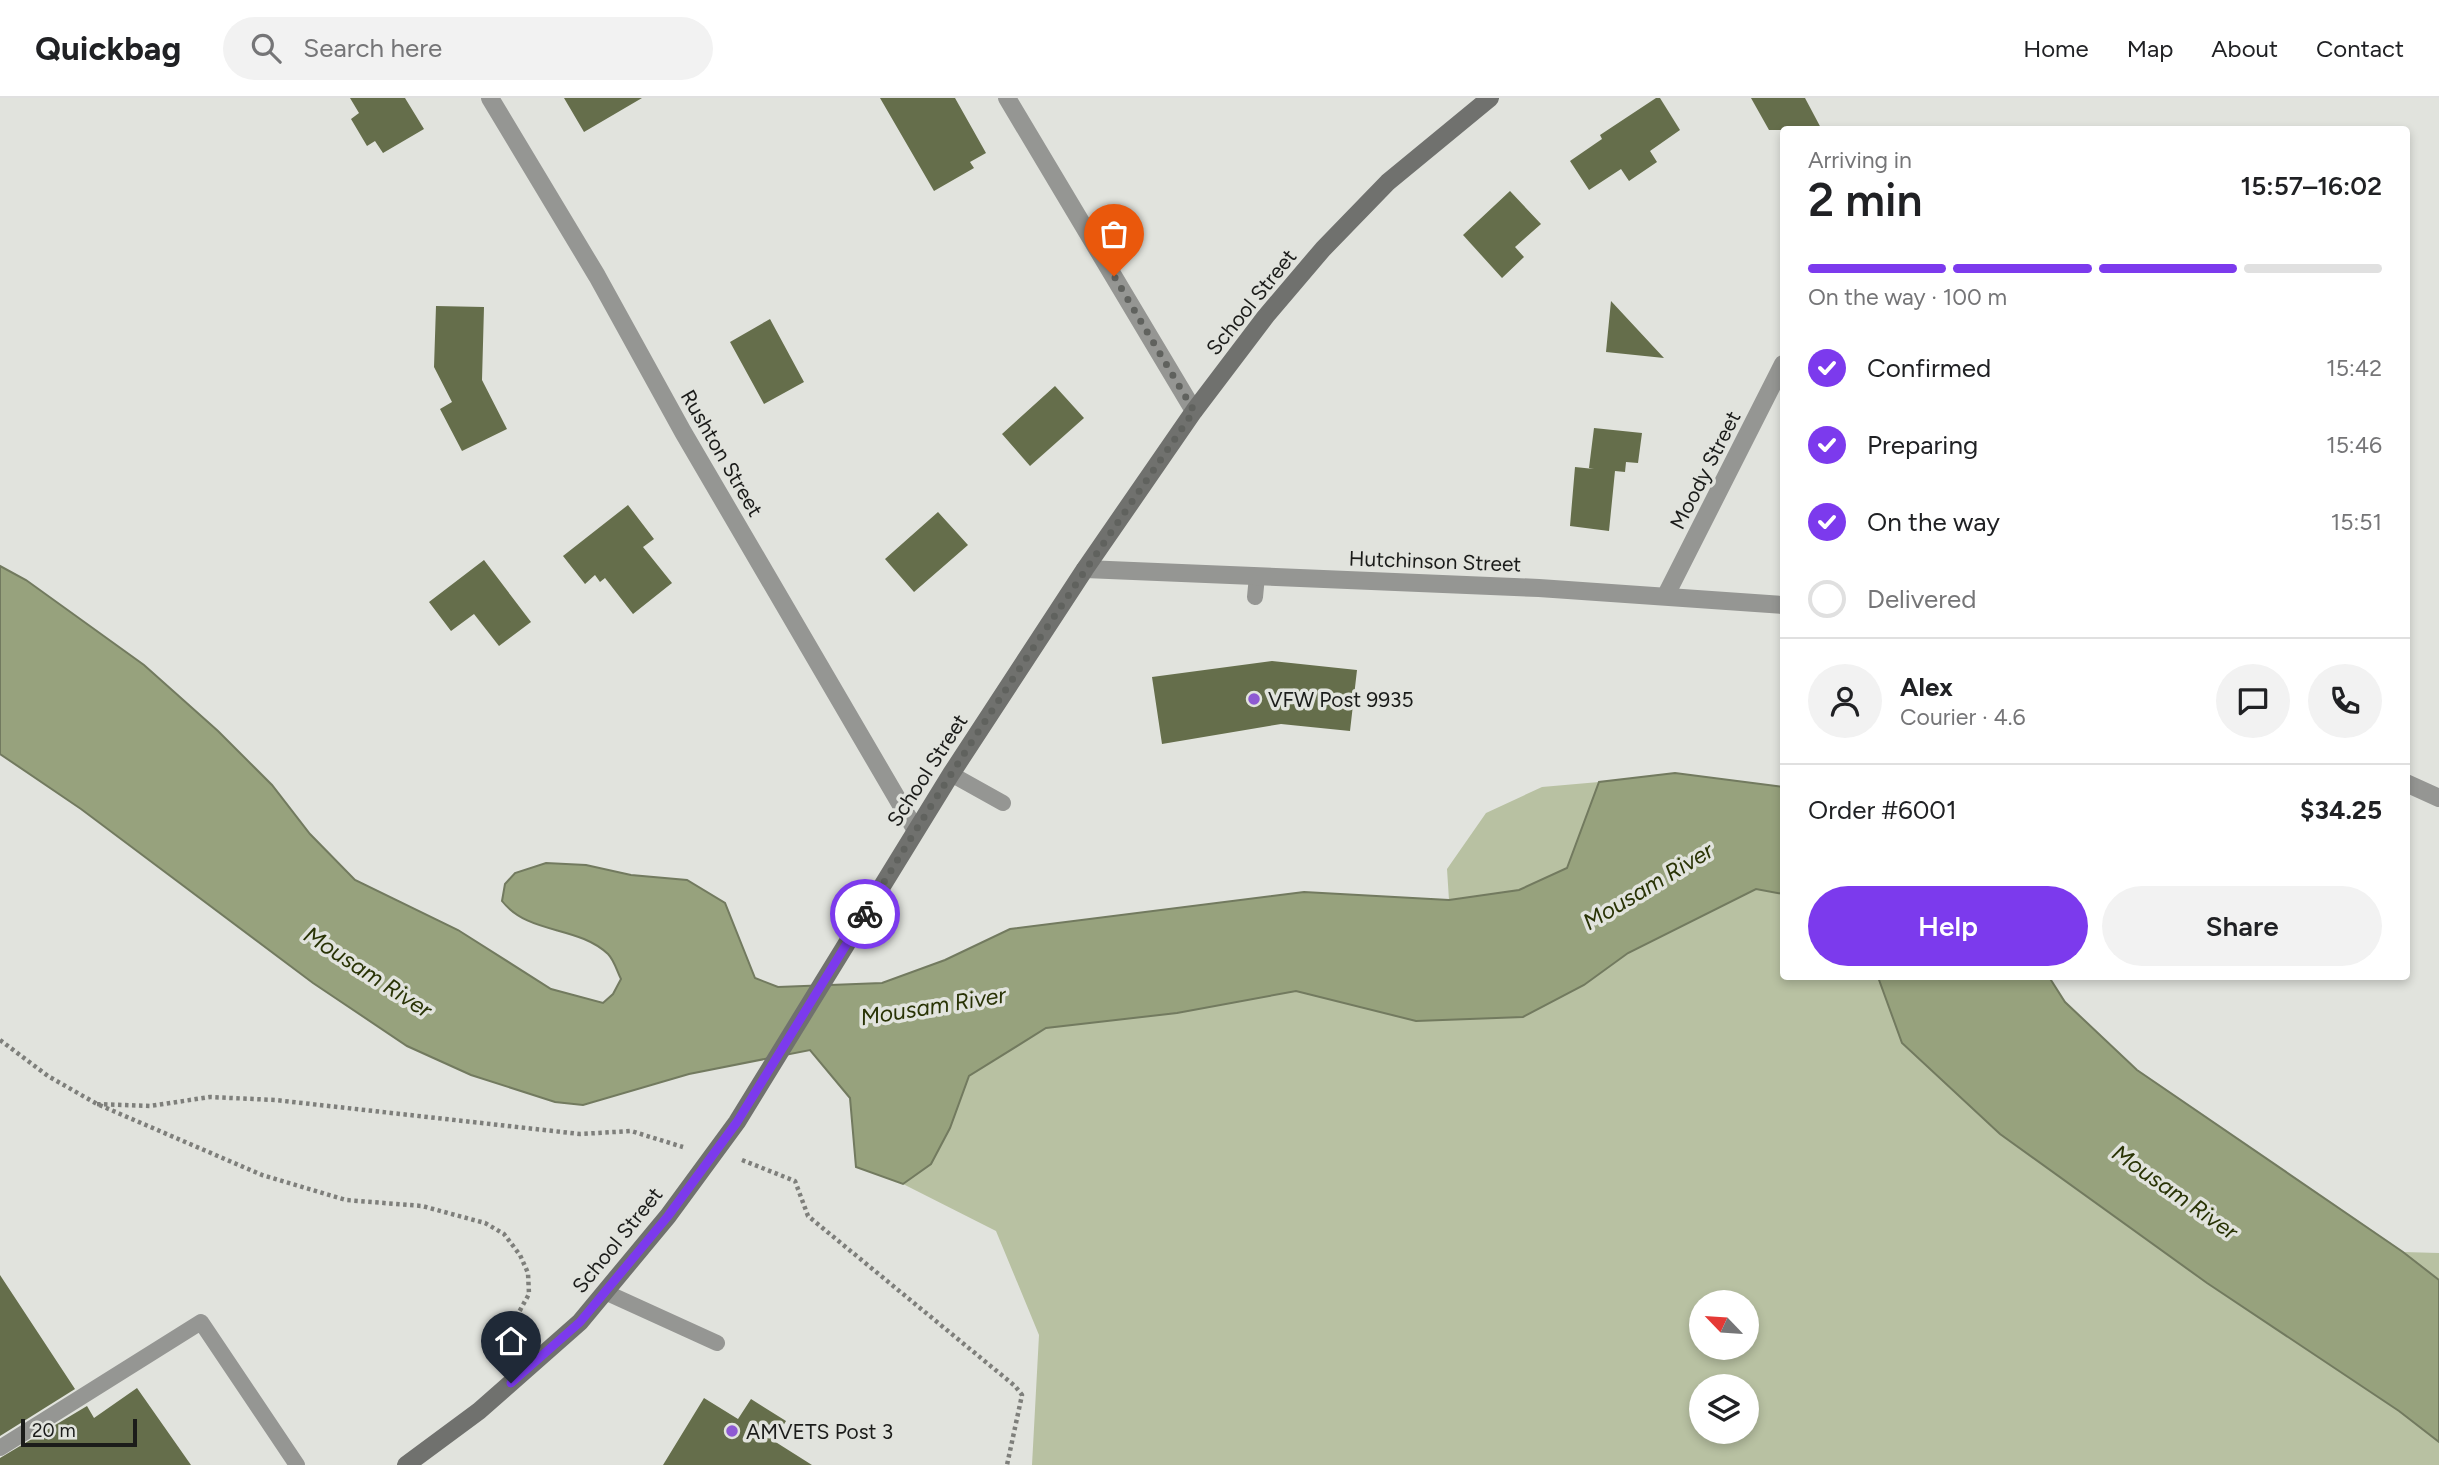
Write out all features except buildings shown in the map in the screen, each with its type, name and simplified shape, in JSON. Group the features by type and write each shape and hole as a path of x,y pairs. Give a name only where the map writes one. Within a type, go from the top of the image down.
{"street":[{"name":"Rushton Street","path":"491,98 597,276 683,432 915,829"},
{"path":"1007,98 1194,411"},
{"name":"School Street","path":"406,1465 480,1411 580,1322 668,1216 773,1063 915,829 1085,569 1194,411 1266,316 1331,240 1388,182 1490,98"},
{"name":"Moody Street","path":"1666,595 1780,370"},
{"name":"Hutchinson Street","path":"1085,569 1666,595 1780,605"},
{"path":"2410,785 2439,798"}],"lane":[{"path":"1255,597 1257,576"},
{"path":"951,774 1003,803"},
{"path":"605,1292 717,1343"},
{"path":"0,1448 201,1322 297,1465"}],"path":[{"path":"0,1040 48,1076 97,1104 214,1156 305,1190 346,1200 422,1206 485,1223 504,1234 520,1255 528,1273 529,1294 503,1341 526,1369"},
{"path":"97,1104 150,1106 210,1097 275,1100 580,1134 631,1132 713,1154 751,1161 775,1175 795,1181 808,1216 1022,1395 1007,1465"}],"shaded area":[{"path":"1599,782 1567,868 1519,890 1449,900 1447,869 1486,813 1542,787"},
{"path":"1756,889 1780,893 1780,980 1879,980 1902,1043 2000,1134 2207,1283 2399,1411 2439,1442 2439,1465 1032,1465 1039,1335 996,1231 903,1184 931,1164 950,1128 969,1076 1046,1028 1177,1013 1297,991 1416,1021 1584,985 1628,953"},
{"path":"2403,1252 2439,1253 2439,1280"}],"water":[{"name":"Mousam River","path":"0,566 26,580 144,665 218,731 272,785 310,834 355,880 458,930 551,989 603,1003 613,994 621,979 610,956 582,938 539,925 513,912 502,901 505,884 515,873 546,863 586,865 631,875 687,880 725,903 755,978 778,987 882,983 945,960 1010,929 1304,892 1449,900 1519,890 1567,868 1599,782 1675,773 1780,787 1780,893 1756,889 1628,953 1584,985 1523,1017 1416,1021 1296,991 1177,1013 1046,1028 969,1076 950,1128 931,1164 903,1184 856,1167 850,1098 810,1050 689,1074 583,1105 555,1102 471,1075 407,1046 313,983 81,809 0,754"},
{"name":"Mousam River","path":"1879,980 2051,980 2065,1002 2137,1070 2403,1252 2439,1280 2439,1442 2399,1411 2207,1283 2000,1134 1902,1043"}],"way so far":[{"path":"865,914 915,829 1085,569 1194,411 1114,276"}],"place":[{"name":"VFW Post 9935","path":"1254,699"},
{"name":"AMVETS Post 3","path":"732,1431"}],"route":[{"path":"511,1383 580,1322 668,1216 737,1122 865,914"}]}
